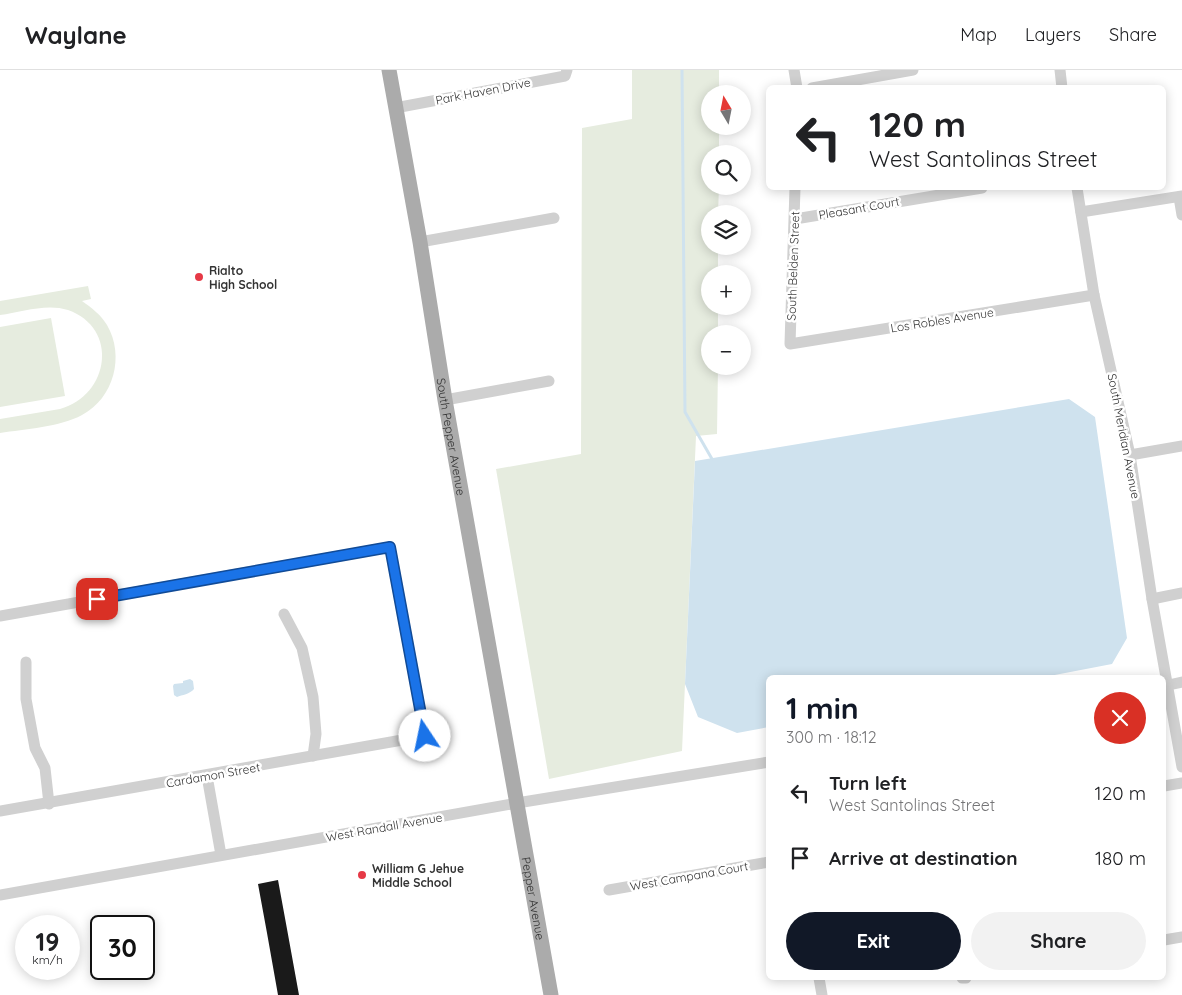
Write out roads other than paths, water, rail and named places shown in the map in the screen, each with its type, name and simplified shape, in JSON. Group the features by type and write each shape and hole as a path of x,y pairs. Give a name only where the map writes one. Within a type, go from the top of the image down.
{"main road":[{"name":"South Pepper Avenue","path":"388,70 420,242 445,400 517,803"},
{"name":"Pepper Avenue","path":"517,803 551,995"}],"street":[{"name":"Park Haven Drive","path":"395,108 565,76 567,70"},
{"path":"794,70 796,85"},
{"path":"829,85 914,70"},
{"path":"1060,70 1062,85"},
{"name":"South Belden Street","path":"790,344 795,190"},
{"name":"Pleasant Court","path":"795,219 970,190"},
{"name":"South Meridian Avenue","path":"1077,190 1094,295 1130,455 1164,675"},
{"path":"1081,212 1180,196 1182,215"},
{"path":"420,242 554,218"},
{"name":"Los Robles Avenue","path":"790,344 1094,295"},
{"path":"445,400 549,381"},
{"path":"1130,455 1182,446"},
{"name":"Cardamon Street","path":"0,616 390,547 425,736 0,812"},
{"path":"1152,599 1182,594"},
{"path":"284,614 302,648 313,697 316,734 313,756"},
{"path":"26,662 26,699 34,748 45,768 49,804"},
{"path":"1166,685 1182,682"},
{"name":"South Meridian Avenue","path":"1166,685 1182,767"},
{"name":"West Randall Avenue","path":"0,895 517,803 766,762"},
{"path":"207,776 221,855"},
{"path":"1166,786 1182,783"},
{"name":"West Campana Court","path":"609,890 766,863"},
{"path":"1166,940 1182,936"},
{"path":"818,980 822,995"}],"water":[{"path":"1069,399 1095,417 1127,638 1112,664 1055,675 766,675 766,728 737,733 698,717 685,684 695,461"},
{"path":"190,679 193,681 194,689 192,691 177,697 174,695 174,684 183,683 183,681"}],"waterway":[{"path":"682,70 685,412 712,459"}],"place":[{"name":"Rialto High School","path":"199,277"},
{"name":"William G Jehue Middle School","path":"362,875"}]}
